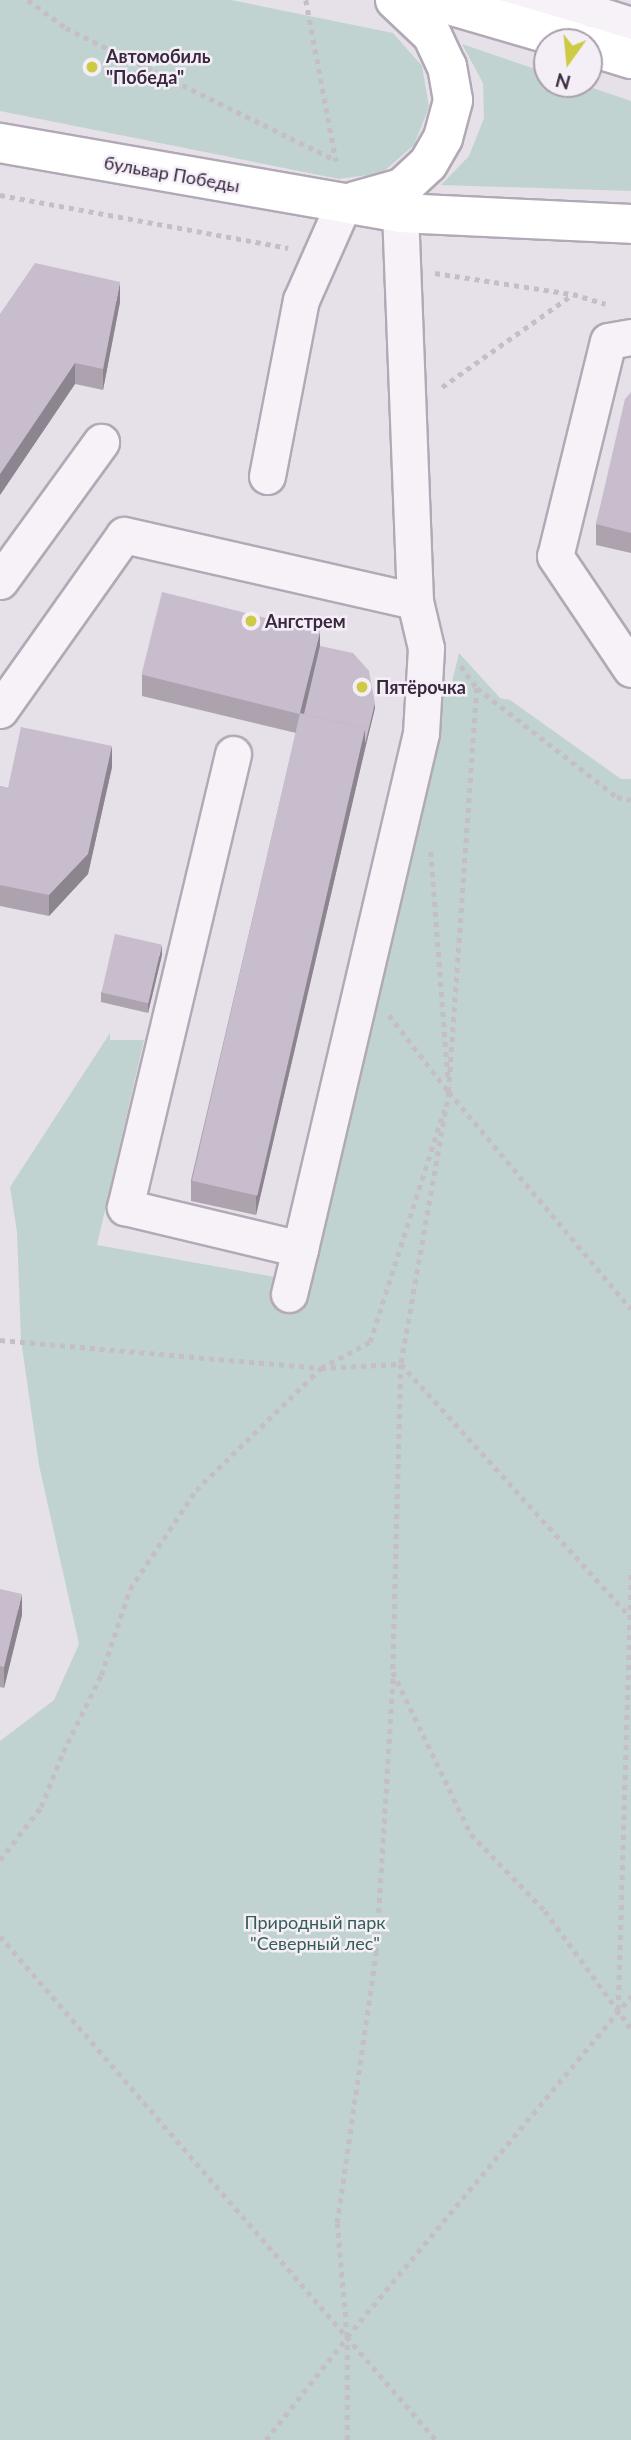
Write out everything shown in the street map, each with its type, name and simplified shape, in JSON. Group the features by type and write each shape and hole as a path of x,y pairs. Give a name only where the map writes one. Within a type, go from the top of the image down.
{"main road":[{"name":"бульвар Победы","path":"343,205 402,188 428,164 443,138 453,100 447,66 432,35 395,0"},
{"path":"432,0 533,29"},
{"path":"603,50 631,59"},
{"name":"бульвар Победы","path":"0,142 400,213 631,224"}],"lane":[{"path":"492,16 561,3 631,25"},
{"path":"267,476 301,300 343,205"},
{"path":"289,1294 421,733 426,648 415,601 400,213"},
{"path":"623,322 608,341 555,556 631,668"},
{"path":"0,580 101,442"},
{"path":"0,710 124,535 415,601"},
{"path":"233,754 125,1207 300,1249"}],"path":[{"path":"28,0 66,28 335,160"},
{"path":"306,0 343,205"},
{"path":"436,399 441,387 573,294 623,322"},
{"path":"454,656 477,688 617,797 631,800"},
{"path":"347,2440 347,2337 337,2223 376,1953 393,1672 401,1364 449,1092 477,688"},
{"path":"0,1860 41,1807 63,1752 102,1675 130,1589 196,1490 321,1368 370,1342 449,1092 430,843"},
{"path":"363,981 449,1092 631,1309"},
{"path":"0,1340 321,1368 401,1364"},
{"path":"401,1364 630,1617"},
{"path":"618,2011 631,1569"},
{"path":"393,1672 471,1834 545,1911 631,2028"},
{"path":"0,1936 436,2440"},
{"path":"266,2440 347,2337 631,1996"}],"green space":[{"path":"0,0 231,0 393,33 422,66 429,107 414,145 382,173 339,179 0,111"},
{"path":"462,44 533,68 533,98 603,98 603,91 631,101 631,191 441,185 469,156 484,118 483,83"},
{"name":"Природный парк \"Северный лес\"","path":"459,653 500,698 510,700 621,779 631,779 631,2440 0,2440 0,1741 54,1700 79,1644 39,1465 21,1340 17,1232 10,1187 110,1033 110,1040 144,1040 97,1245 308,1283 445,685 451,686"}],"building":[{"path":"35,263 120,282 103,369 75,363 0,474 0,314"},
{"path":"631,392 631,533 596,524 625,399"},
{"path":"162,592 320,631 300,714 141,674"},
{"path":"320,646 353,653 369,671 375,703 365,744 365,728 304,714"},
{"path":"300,713 365,728 257,1196 192,1181"},
{"path":"21,727 112,746 88,854 49,895 0,885 0,786 8,788"},
{"path":"115,934 162,945 148,1003 102,992"},
{"path":"0,1589 22,1594 4,1667 0,1666"}],"place":[{"name":"Автомобиль \"Победа\"","path":"92,67"},
{"name":"Ангстрем","path":"251,621"},
{"name":"Пятёрочка","path":"362,687"}]}
